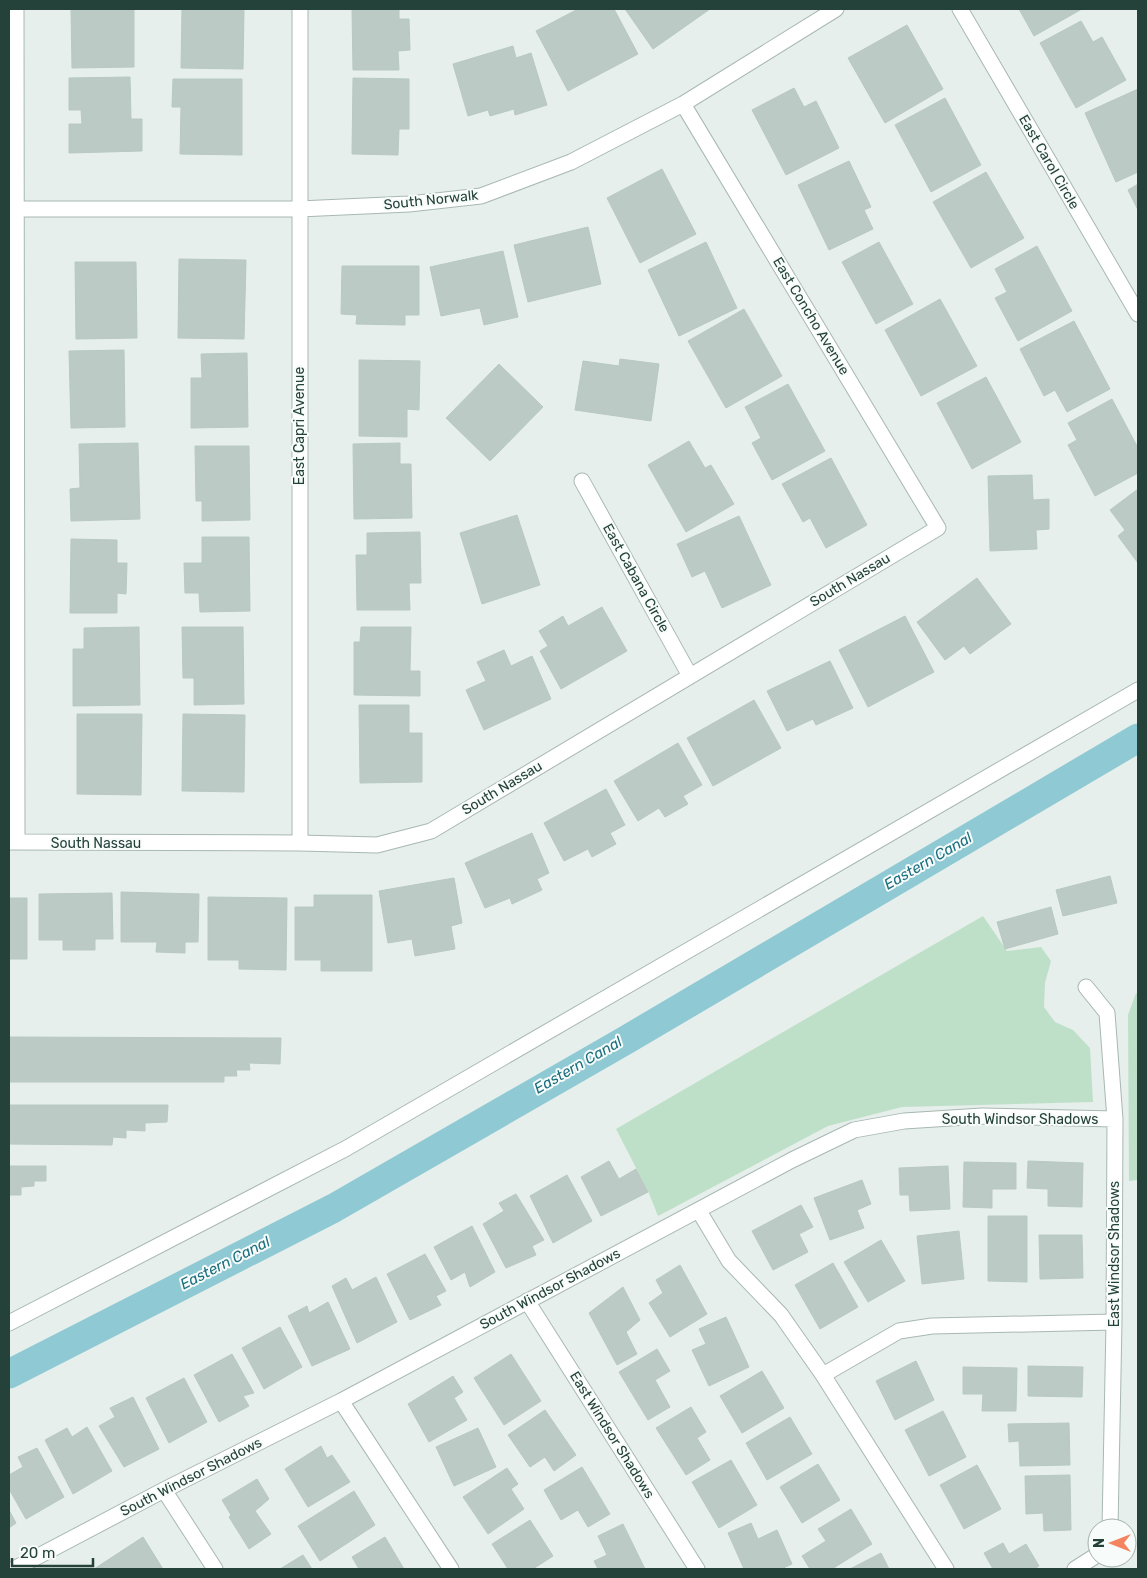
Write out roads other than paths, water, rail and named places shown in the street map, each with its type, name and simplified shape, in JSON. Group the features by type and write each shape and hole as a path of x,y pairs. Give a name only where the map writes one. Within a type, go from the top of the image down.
{"street":[{"path":"13,842 12,209 16,9"},
{"name":"East Capri Avenue","path":"300,9 300,843"},
{"name":"South Norwalk","path":"12,209 299,209 409,204 481,196 571,162 684,104 836,9"},
{"name":"East Carol Circle","path":"960,9 1138,314"},
{"name":"East Concho Avenue","path":"684,104 938,528"},
{"name":"East Cabana Circle","path":"582,481 690,676"},
{"name":"South Nassau","path":"13,842 377,845 431,831 938,528"},
{"path":"9,1323 345,1149 1138,690"},
{"name":"East Windsor Shadows","path":"1086,987 1107,1013 1115,1119 1110,1518"},
{"name":"South Windsor Shadows","path":"14,1569 164,1490 342,1401 792,1160 854,1130 904,1121 982,1116 1115,1119"},
{"path":"699,1211 729,1261 781,1315 823,1375 946,1569"},
{"name":"East Windsor Shadows","path":"527,1301 697,1569"},
{"path":"823,1375 900,1331 932,1326 1114,1322"},
{"path":"342,1401 451,1569"},
{"path":"164,1490 215,1569"},
{"path":"1076,1569 1087,1562"}],"waterway":[{"name":"Eastern Canal","path":"9,1374 334,1208 626,1040 1138,738"}]}
